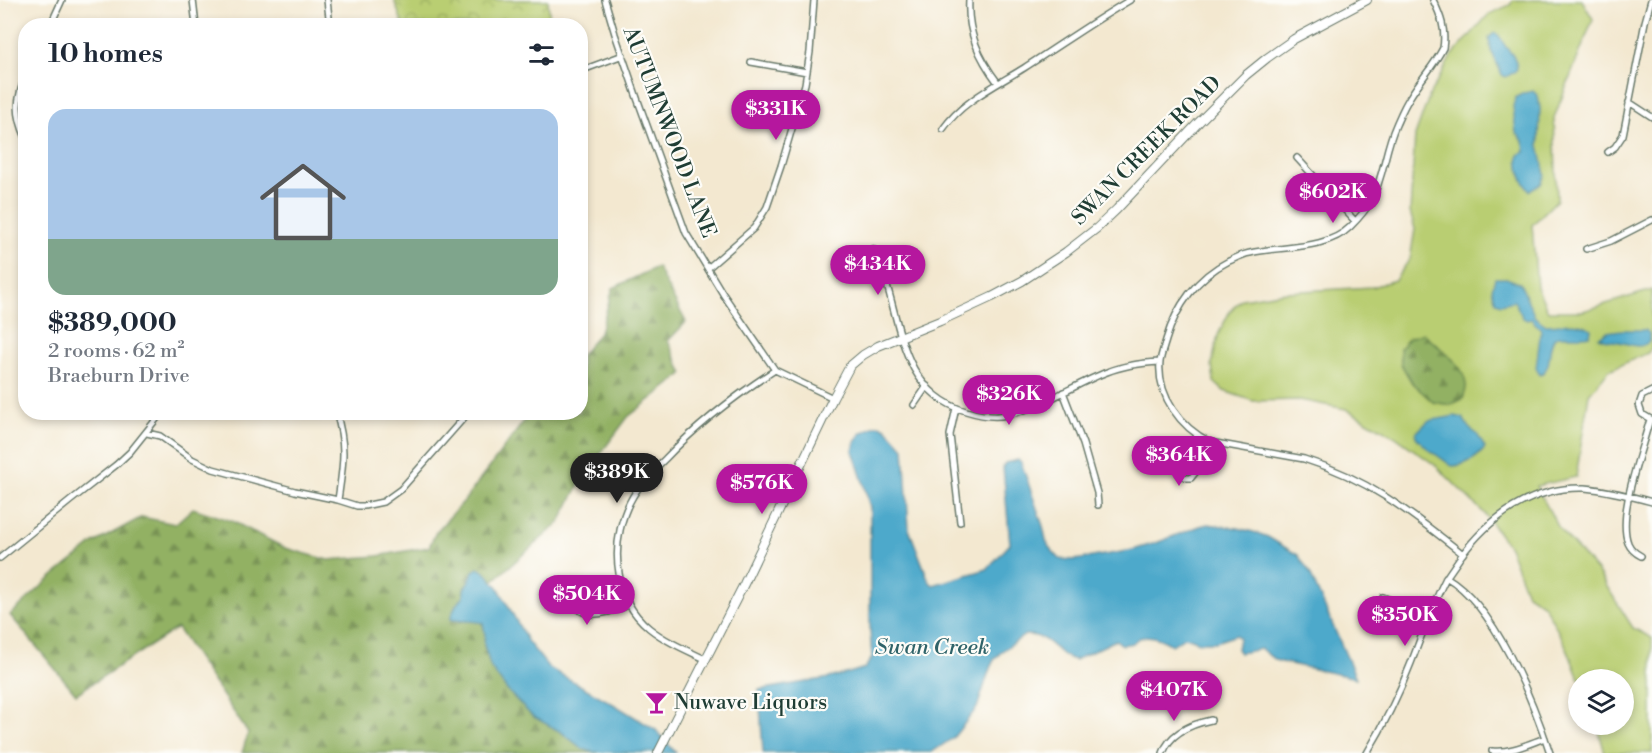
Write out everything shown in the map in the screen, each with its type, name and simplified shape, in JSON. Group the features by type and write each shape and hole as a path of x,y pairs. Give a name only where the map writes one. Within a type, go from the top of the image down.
{"street":[{"path":"54,18 62,0"},
{"path":"193,0 195,18"},
{"path":"327,0 329,18"},
{"name":"AUTUMNWOOD LANE","path":"605,0 610,20 684,227 723,294 775,370 832,398"},
{"path":"708,268 754,228 765,210 793,126 807,72 814,0"},
{"path":"969,0 972,36 983,61 998,83"},
{"path":"943,129 962,108 998,83 1131,0"},
{"name":"SWAN CREEK ROAD","path":"658,753 748,575 832,398 850,366 878,346 992,297 1022,281 1066,252 1117,209 1246,75 1294,39 1367,0"},
{"path":"1432,0 1443,24 1445,39 1443,48 1405,106 1390,139 1373,198 1347,230 1327,240 1248,253 1212,271 1182,303 1169,331 1160,362 1162,384 1169,403 1181,420 1197,435 1210,442 1304,459 1356,479 1401,507 1462,554"},
{"path":"1608,152 1616,147 1623,135 1651,0"},
{"path":"588,68 623,55"},
{"path":"751,62 807,72"},
{"path":"1629,102 1652,117"},
{"path":"1297,158 1355,221"},
{"path":"1586,249 1611,241 1652,220"},
{"path":"873,249 882,265 913,367 927,386 944,402 956,408 987,415 1006,415 1118,368 1160,362"},
{"path":"705,659 648,628 629,605 620,582 617,555 620,528 634,495 656,468 704,421 775,370"},
{"path":"914,405 927,386"},
{"path":"1641,556 1632,551 1626,537 1626,516 1629,495 1651,420 1642,414 1639,405 1642,396 1652,391"},
{"path":"1063,392 1083,444 1097,493 1098,505"},
{"path":"956,408 950,435 960,522"},
{"path":"0,558 116,465 156,420"},
{"path":"338,420 344,447 344,462 338,500"},
{"path":"147,433 160,436 192,459 213,470 288,490 357,506 368,506 383,502 394,495 462,420"},
{"path":"1197,435 1179,474 1191,478 1210,442"},
{"path":"1367,753 1396,698 1446,577 1471,542 1494,520 1511,508 1540,494 1560,490 1584,488 1629,495 1652,502"},
{"path":"1446,577 1466,591 1488,620 1519,673 1550,753"},
{"path":"566,591 574,606 584,613 602,614 629,605"},
{"path":"1383,597 1430,615"},
{"path":"1163,753 1170,741 1182,730 1211,720"},
{"path":"1492,751 1509,751 1545,738"}],"green space":[{"path":"394,0 548,0 549,18 400,18"},
{"path":"1513,0 1582,0 1593,19 1554,118 1557,200 1532,225 1537,287 1548,311 1583,311 1652,290 1652,347 1648,353 1609,370 1589,394 1576,477 1536,486 1560,530 1597,571 1633,628 1652,638 1652,753 1605,753 1600,735 1634,735 1634,669 1575,669 1567,648 1544,605 1527,594 1509,547 1484,513 1435,465 1394,436 1346,409 1300,400 1253,401 1224,391 1214,382 1212,364 1218,335 1230,311 1242,299 1286,292 1372,287 1395,280 1410,259 1415,229 1410,212 1415,136 1430,94 1451,57 1489,14 1510,5"},
{"path":"657,267 686,322 668,341 683,374 628,417 583,477 560,522 493,581 479,569 473,571 464,589 464,596 456,605 459,622 472,620 483,623 484,645 491,668 507,690 532,716 561,732 583,749 598,753 242,753 248,733 177,628 76,694 10,615 94,543 142,517 175,524 193,508 232,521 285,548 328,560 377,556 429,547 436,532 464,501 525,420 588,420 588,347 600,332 613,288"},
{"path":"1423,333 1461,370 1466,387 1463,399 1450,405 1433,402 1412,383 1401,364 1400,348 1409,338"}],"water":[{"path":"1494,33 1500,37 1516,62 1517,69 1506,77 1502,75 1491,50 1489,38"},
{"path":"1533,91 1538,96 1540,108 1539,145 1545,175 1541,184 1530,191 1519,170 1519,155 1525,152 1523,141 1516,133 1513,106 1516,97"},
{"path":"1495,278 1506,278 1520,283 1535,317 1546,325 1581,324 1591,329 1590,335 1555,337 1552,341 1549,362 1540,375 1536,368 1541,329 1531,319 1523,318 1514,301 1501,304 1496,302 1492,289"},
{"path":"1645,330 1649,333 1649,342 1641,346 1634,346 1599,337 1607,332"},
{"path":"1455,416 1463,418 1469,428 1477,434 1485,448 1470,461 1452,466 1427,448 1416,437 1416,433 1428,421"},
{"name":"Swan Creek","path":"880,425 886,428 904,448 909,529 929,581 933,585 987,569 1010,544 1003,467 1005,463 1018,460 1021,462 1046,540 1060,559 1075,560 1133,550 1208,524 1257,533 1298,555 1309,571 1356,678 1281,662 1261,649 1240,653 1237,649 1239,638 1236,635 1216,642 1199,642 1184,637 1172,645 1151,636 1141,637 1133,643 1122,645 1116,640 1075,660 1062,654 1043,639 1025,635 1002,651 994,660 977,708 953,738 932,752 763,753 759,690 849,673 865,668 872,658 870,508 853,451 855,442 861,433"},
{"path":"478,568 485,572 498,587 528,642 549,668 656,730 676,753 593,752 583,749 561,732 532,716 507,690 491,668 484,645 483,623 450,619 456,605 464,596 464,589 473,571"}],"place":[{"name":"Nuwave Liquors","path":"656,702"}]}
